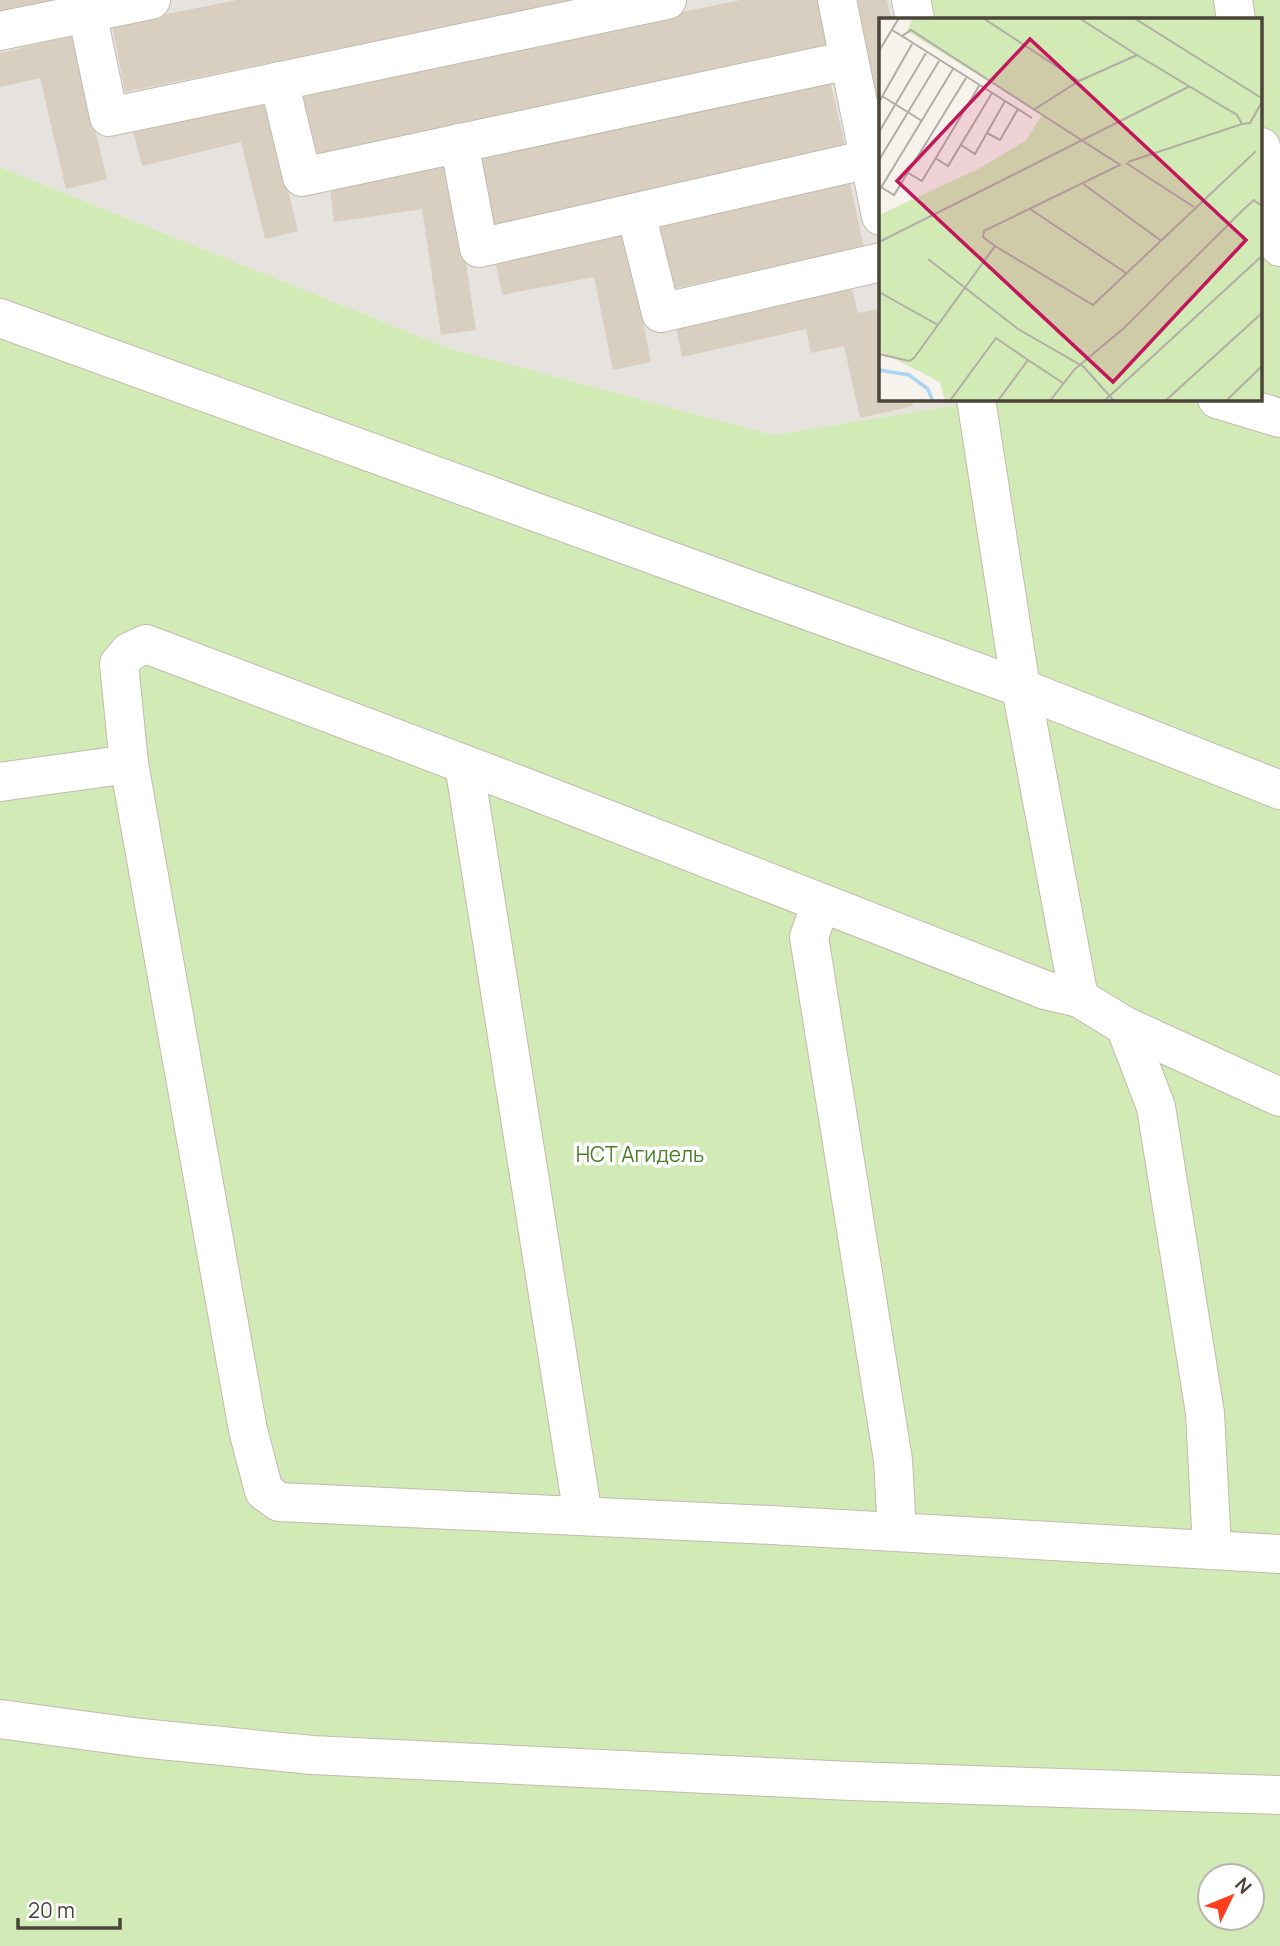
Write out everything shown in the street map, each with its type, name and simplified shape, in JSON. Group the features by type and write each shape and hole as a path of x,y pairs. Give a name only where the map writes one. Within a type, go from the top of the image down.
{"lane":[{"path":"0,31 151,0"},
{"path":"87,13 109,117 667,0"},
{"path":"837,0 879,206"},
{"path":"911,0 915,18"},
{"path":"1233,0 1236,18"},
{"path":"279,81 302,177 849,60"},
{"path":"459,143 479,248 869,159"},
{"path":"1262,152 1280,247"},
{"path":"636,213 661,313 879,262"},
{"path":"0,318 1021,688 1280,790"},
{"path":"976,401 1021,688 1079,998"},
{"path":"1224,401 1280,418"},
{"path":"1280,1097 1125,1026 1079,998 1045,990 464,764 146,644 129,652 119,664 129,764 248,1430 264,1491 279,1502 1212,1548 1280,1554"},
{"path":"0,782 129,764"},
{"path":"464,764 583,1516"},
{"path":"821,903 809,937 893,1460 897,1532"},
{"path":"1125,1026 1156,1107 1205,1413 1212,1548"},
{"path":"0,1719 141,1738 312,1755 851,1781 1280,1795"}],"shaded area":[{"path":"0,0 892,0 895,18 879,18 879,401 971,403 773,435 448,348 0,167"}],"green space":[{"name":"НСТ Агидель","path":"892,0 1280,0 1280,1946 0,1946 0,167 448,348 773,435 970,401 1262,401 1262,18 895,18"}],"building":[{"path":"0,0 78,0 0,17"},
{"path":"237,0 576,1 125,92 112,25"},
{"path":"741,0 819,0 829,53 315,156 301,89"},
{"path":"852,0 887,0 891,18 879,18 879,127"},
{"path":"72,36 107,179 66,189 40,78 0,87 0,53"},
{"path":"830,80 846,150 491,229 476,159"},
{"path":"265,98 298,231 265,239 241,142 142,166 133,131"},
{"path":"451,163 476,330 441,335 422,209 334,222 329,181"},
{"path":"850,183 864,248 671,289 657,225"},
{"path":"625,233 651,362 613,370 594,277 502,295 495,258"},
{"path":"851,284 858,313 877,309 879,401 912,401 913,406 860,418 844,346 811,353 806,329 682,357 675,323"}]}
